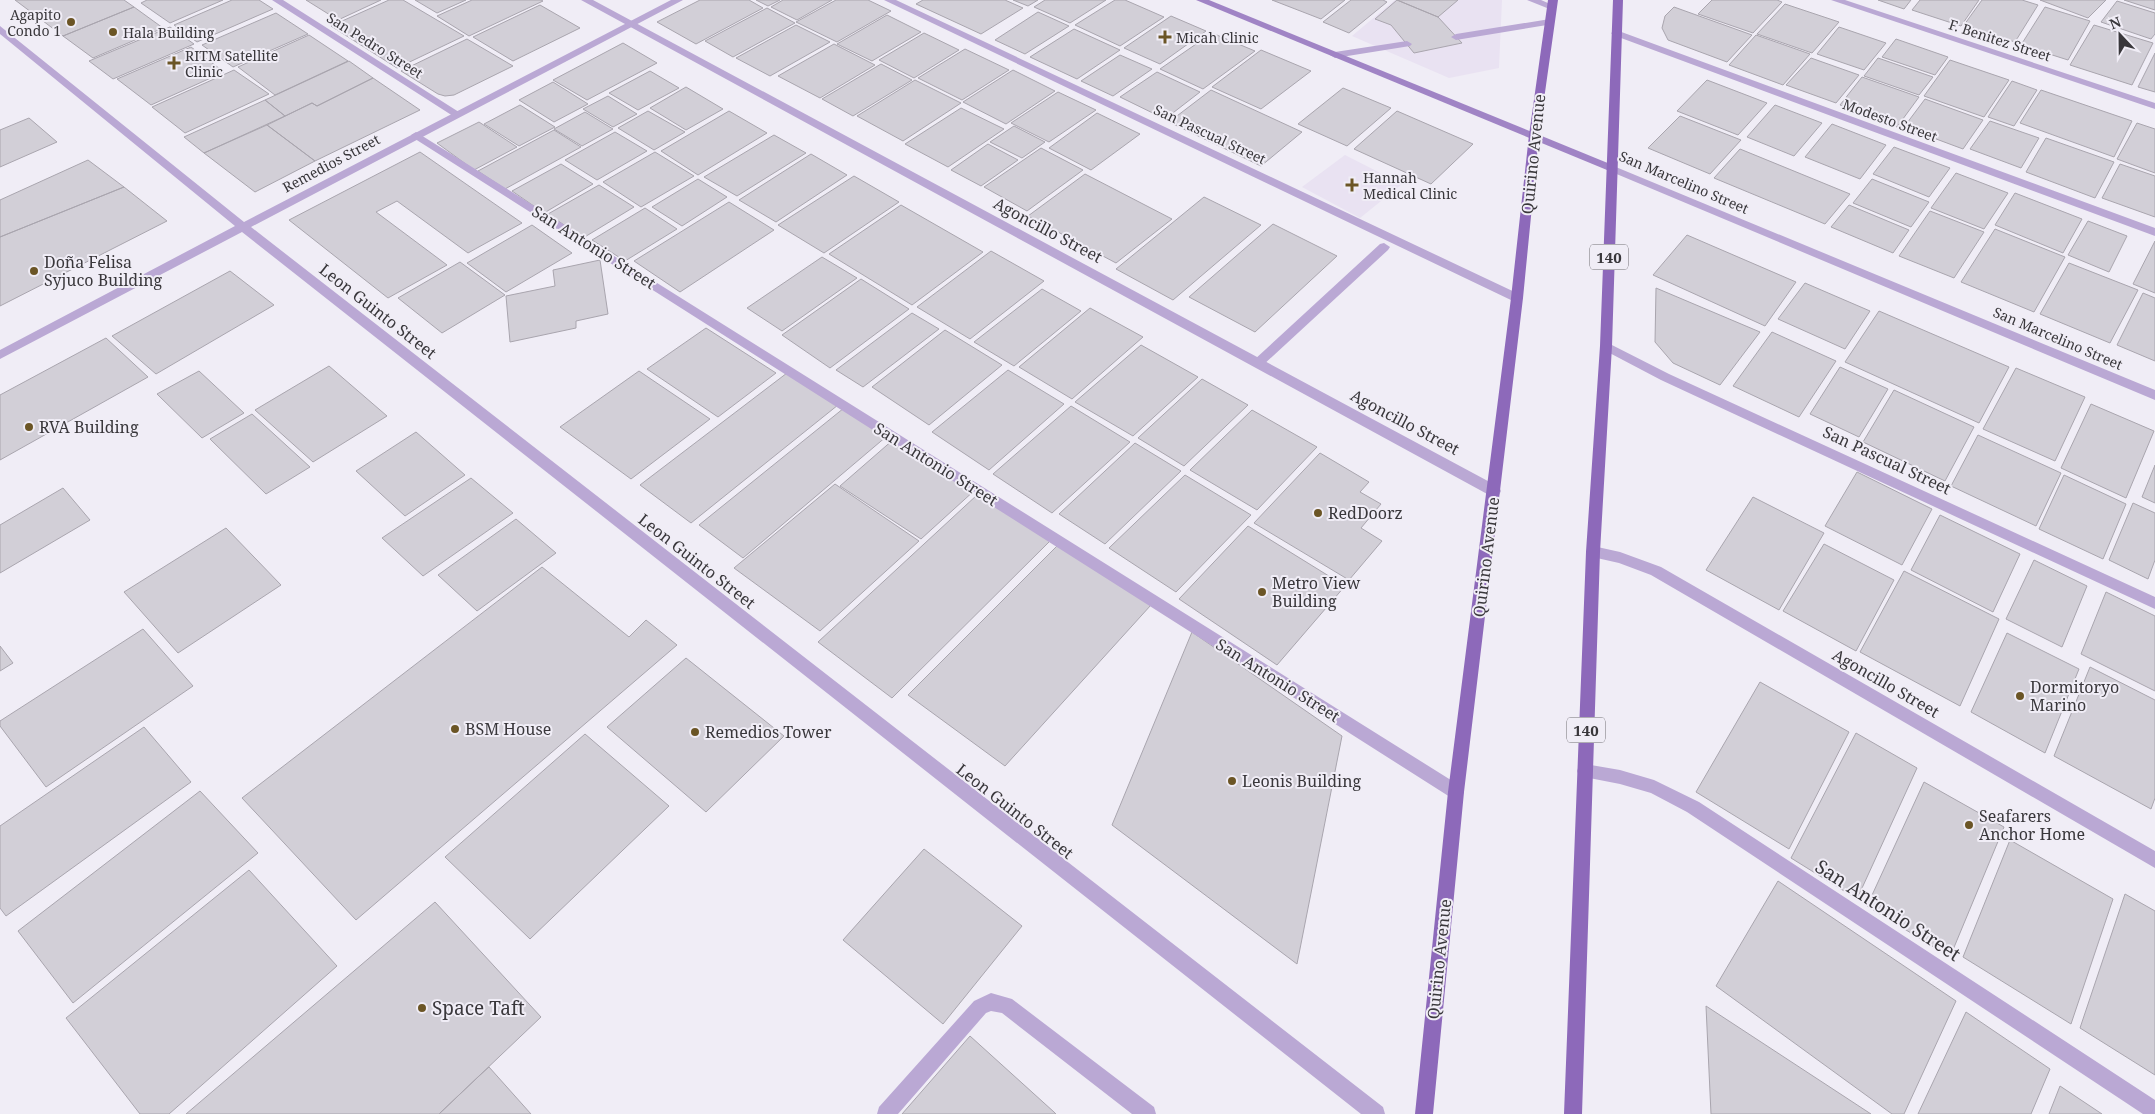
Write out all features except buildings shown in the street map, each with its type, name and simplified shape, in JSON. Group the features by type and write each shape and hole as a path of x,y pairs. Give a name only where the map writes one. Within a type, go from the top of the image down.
{"main road":[{"name":"San Marcelino Street","path":"1201,0 1611,168"},
{"name":"140","path":"1573,1114 1593,552 1606,346 1618,0"},
{"name":"Quirino Avenue","path":"1424,1114 1456,792 1517,298 1534,135 1553,4"}],"street":[{"name":"San Pedro Street","path":"278,0 457,114"},
{"name":"Agoncillo Street","path":"586,0 1494,491"},
{"name":"Remedios Street","path":"0,355 416,135 678,0"},
{"name":"San Pascual Street","path":"889,0 1517,298"},
{"path":"1532,0 1553,4"},
{"name":"F. Benitez Street","path":"1836,0 2155,106"},
{"path":"1456,36 1550,22"},
{"name":"Leon Guinto Street","path":"0,29 243,227 1376,1114"},
{"name":"Modesto Street","path":"1616,33 2155,232"},
{"path":"1335,55 1406,44"},
{"name":"San Antonio Street","path":"416,135 1456,792"},
{"name":"San Marcelino Street","path":"1611,168 2155,395"},
{"path":"1258,363 1384,247"},
{"name":"San Pascual Street","path":"1606,346 1665,377 2155,603"},
{"name":"Agoncillo Street","path":"1593,552 1620,558 1656,571 1686,587 2155,860"},
{"name":"San Antonio Street","path":"1585,771 1620,777 1654,787 1693,807 2155,1110"},
{"path":"886,1114 980,1007 991,1002 1006,1005 1147,1114"}],"shaded area":[{"path":"1395,0 1502,0 1499,68 1449,78 1352,36"},
{"name":"Hannah Medical Clinic","path":"1345,155 1402,184 1360,218 1302,187"}],"place":[{"name":"Agapito Condo 1","path":"71,22"},
{"name":"Hala Building","path":"113,32"},
{"name":"Micah Clinic","path":"1165,37"},
{"name":"RITM Satellite Clinic","path":"174,63"},
{"name":"Hannah Medical Clinic","path":"1352,185"},
{"name":"Doña Felisa Syjuco Building","path":"34,271"},
{"name":"RVA Building","path":"29,427"},
{"name":"RedDoorz","path":"1318,513"},
{"name":"Metro View Building","path":"1262,592"},
{"name":"Dormitoryo Marino","path":"2020,696"},
{"name":"BSM House","path":"455,729"},
{"name":"Remedios Tower","path":"695,732"},
{"name":"Leonis Building","path":"1232,781"},
{"name":"Seafarers Anchor Home","path":"1969,825"},
{"name":"Space Taft","path":"422,1008"}]}
